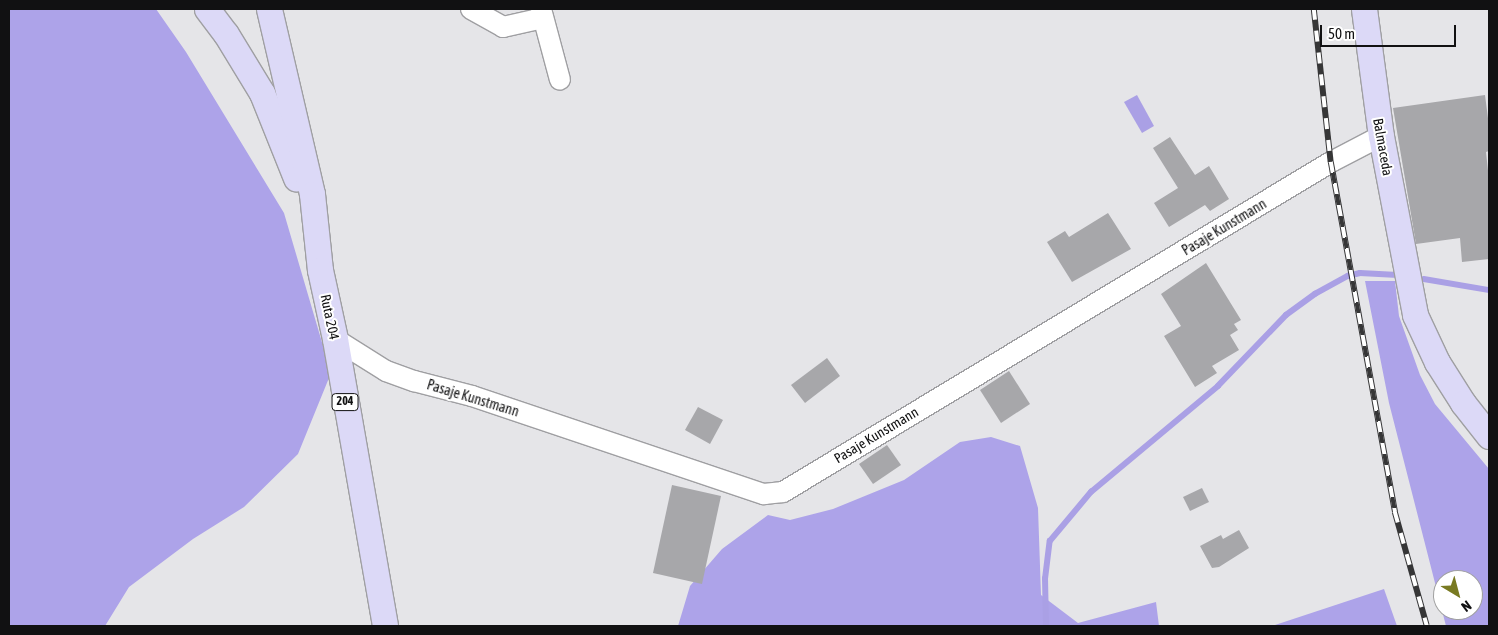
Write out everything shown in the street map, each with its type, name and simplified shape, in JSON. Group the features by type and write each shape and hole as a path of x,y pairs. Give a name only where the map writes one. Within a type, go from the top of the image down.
{"main road":[{"path":"207,9 226,34 262,93 295,174 320,270"},
{"name":"Ruta 204","path":"269,9 312,194 320,270 335,338 386,626"},
{"name":"Balmaceda","path":"1364,9 1381,136 1415,315 1437,362 1463,403 1489,436"}],"street":[{"path":"471,9 503,27 542,13 560,80"},
{"name":"Pasaje Kunstmann","path":"335,338 386,371 414,381 472,396 764,494 784,492 1331,162 1381,136"}],"shaded area":[{"path":"9,9 156,9 186,52 284,213 331,373 298,454 244,507 193,539 129,587 105,626 9,626"},
{"path":"1137,95 1154,126 1142,133 1124,102"},
{"path":"1365,281 1395,281 1399,316 1420,375 1435,404 1489,469 1489,626 1446,626 1444,620 1483,620 1483,570 1433,570 1433,575 1389,403"},
{"path":"991,437 1020,446 1038,508 1041,595 1078,623 1156,602 1159,626 678,626 690,586 722,549 768,515 790,520 833,509 904,480 960,442"},
{"path":"1384,589 1397,626 1272,626"}],"building":[{"path":"1485,95 1489,126 1489,151 1486,152 1489,180 1489,259 1462,262 1460,238 1416,244 1393,108"},
{"path":"1170,137 1195,175 1209,166 1229,199 1210,211 1205,205 1169,227 1154,203 1178,188 1153,148"},
{"path":"1108,213 1131,249 1072,282 1047,242 1065,231 1069,237"},
{"path":"1206,263 1241,320 1234,324 1238,330 1230,335 1239,350 1212,366 1217,373 1195,387 1164,336 1181,326 1161,294"},
{"path":"827,358 840,376 805,403 791,385"},
{"path":"1009,371 1030,404 1001,423 980,390"},
{"path":"698,407 723,420 710,444 685,430"},
{"path":"887,445 901,465 873,484 859,464"},
{"path":"672,485 721,496 702,584 653,573"},
{"path":"1202,488 1209,502 1190,511 1183,497"},
{"path":"1239,530 1249,548 1219,567 1212,568 1200,546 1221,535 1223,539"}],"waterway":[{"path":"1046,626 1045,579 1050,541 1091,492 1218,386 1286,315 1315,294 1348,276 1360,273 1393,275"},
{"path":"1424,279 1489,290"}],"railway":[{"path":"1314,9 1331,162 1395,512 1427,626"}]}
